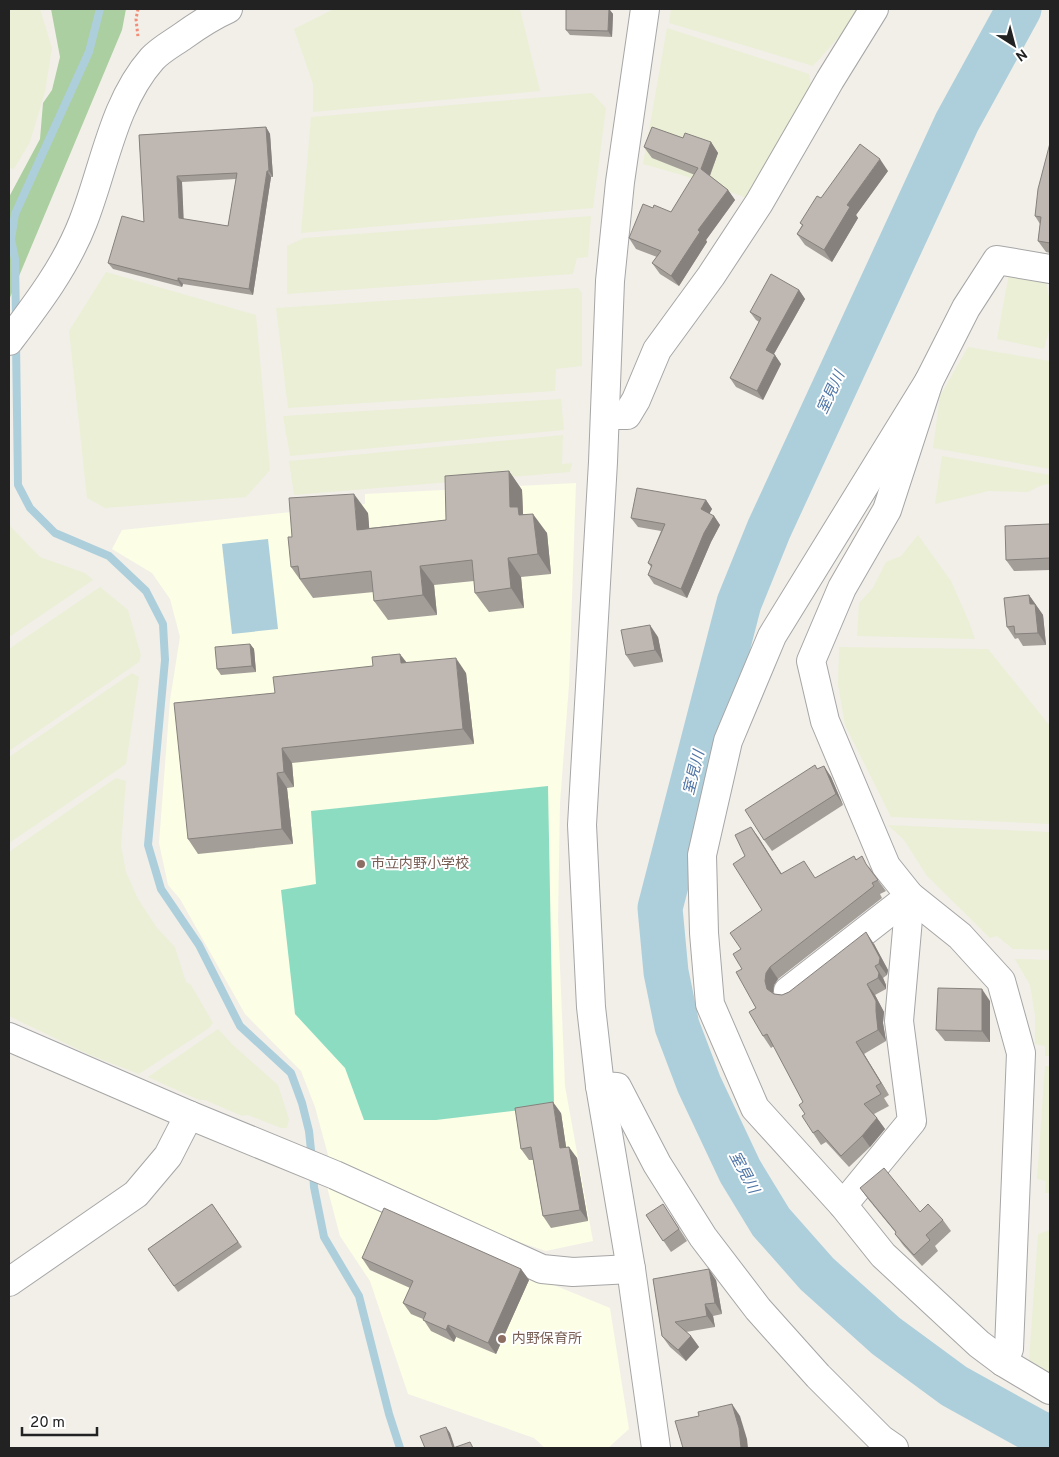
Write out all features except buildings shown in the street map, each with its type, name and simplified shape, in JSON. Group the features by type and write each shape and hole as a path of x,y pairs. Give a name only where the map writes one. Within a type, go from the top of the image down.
{"street":[{"path":"9,341 41,299 75,242 121,112 136,82 153,58 200,24 228,9"},
{"path":"645,9 620,182 610,282 605,415 582,825 590,1007 600,1086 631,1269 656,1448"},
{"path":"605,415 627,415 636,400 657,350 711,276 759,203 830,80 874,9"},
{"path":"1050,270 997,260 966,308 929,381 772,636 728,741 702,855 704,933 710,1004 755,1108 843,1205 883,1255 978,1344 1003,1362 1050,1390"},
{"path":"929,381 887,510 842,588 811,660 825,721 886,866 910,896 960,936 1001,981 1021,1053 1009,1349 1003,1362"},
{"path":"788,991 910,896"},
{"path":"843,1205 912,1122 899,1021 910,896"},
{"path":"9,1037 189,1115 335,1175 542,1269 573,1272 631,1269"},
{"path":"600,1086 617,1087 657,1164 703,1237 758,1309 818,1376 881,1439 894,1448"},
{"path":"9,1282 136,1194 168,1156 189,1115"}],"shaded area":[{"path":"9,9 40,9 52,48 45,92 30,142 14,169 9,168"},
{"path":"334,9 520,9 540,91 313,112 313,84 294,29"},
{"path":"671,9 857,9 848,27 813,66 669,23"},
{"path":"667,28 809,74 812,90 747,198 682,175 643,164"},
{"path":"592,93 606,108 593,208 301,233 311,117"},
{"path":"591,216 588,257 577,258 573,274 287,294 287,246 304,238"},
{"path":"106,272 256,315 270,470 246,497 105,508 87,498 69,331"},
{"path":"1009,273 1045,278 1050,301 1050,327 1044,349 997,339"},
{"path":"578,288 582,293 582,366 556,369 555,391 288,408 276,308"},
{"path":"968,347 1050,361 1050,469 933,448 940,396"},
{"path":"561,399 564,430 290,456 283,416"},
{"path":"563,435 562,464 572,463 570,472 294,495 289,461"},
{"path":"942,456 1050,475 1050,484 1042,485 1028,492 989,491 935,504"},
{"name":"市立内野小学校","path":"576,483 569,685 560,803 558,920 565,1086 593,1241 546,1251 482,1230 331,1166 315,1107 301,1071 245,1014 180,899 168,885 159,843 170,700 180,637 170,599 152,573 112,549 122,530 365,504 365,494"},
{"path":"9,525 40,557 85,573 93,580 9,637"},
{"path":"918,535 951,581 975,639 857,636 859,603 873,588 886,562 901,556"},
{"path":"100,587 128,610 141,655 139,662 9,751 9,649"},
{"path":"839,647 988,649 1050,726 1050,824 891,817 845,725 838,685"},
{"path":"132,673 139,677 126,764 9,843 9,757"},
{"path":"116,778 126,781 121,846 126,872 138,899 157,928 175,947 186,982 191,985 213,1023 209,1028 139,1074 90,1055 9,1016 9,852"},
{"path":"888,825 1050,832 1050,950 1013,949 997,936 990,938 927,876 904,840"},
{"path":"1015,959 1050,960 1050,1056 1045,1056 1045,1046 1035,1044 1035,1015 1030,985"},
{"path":"218,1029 278,1085 289,1119 287,1128 281,1128 248,1115 242,1116 205,1100 199,1100 148,1077"},
{"path":"1045,1066 1050,1066 1050,1193 1045,1193 1046,1181 1037,1179"},
{"name":"内野保育所","path":"326,1183 532,1276 610,1308 629,1429 608,1448 545,1448 534,1438 408,1394 370,1281 340,1236"},
{"path":"1050,1230 1050,1373 1029,1360 1038,1234"}],"green space":[{"path":"51,9 126,9 122,30 9,300 9,197 40,139 43,103 52,90 60,57"},
{"path":"548,786 554,1106 436,1120 364,1120 345,1068 295,1014 281,890 316,884 311,811"}],"water":[{"path":"268,539 278,629 232,634 222,544"}],"waterway":[{"path":"16,318 15,259 11,239 15,214 89,52 100,9"},
{"name":"室見川","path":"1019,9 957,122 769,529 739,603 660,908 666,972 677,1026 699,1084 740,1171 771,1222 817,1274 886,1336 954,1386 1037,1432 1050,1437"},
{"path":"16,342 18,485 30,508 55,533 109,556 146,591 163,624 165,660 148,845 161,889 199,945 240,1026 291,1073 302,1103 309,1131 312,1160"},
{"path":"313,1171 314,1187 324,1237 359,1296 389,1414 400,1448"}],"place":[{"name":"市立内野小学校","path":"361,864"},
{"name":"内野保育所","path":"502,1339"}]}
